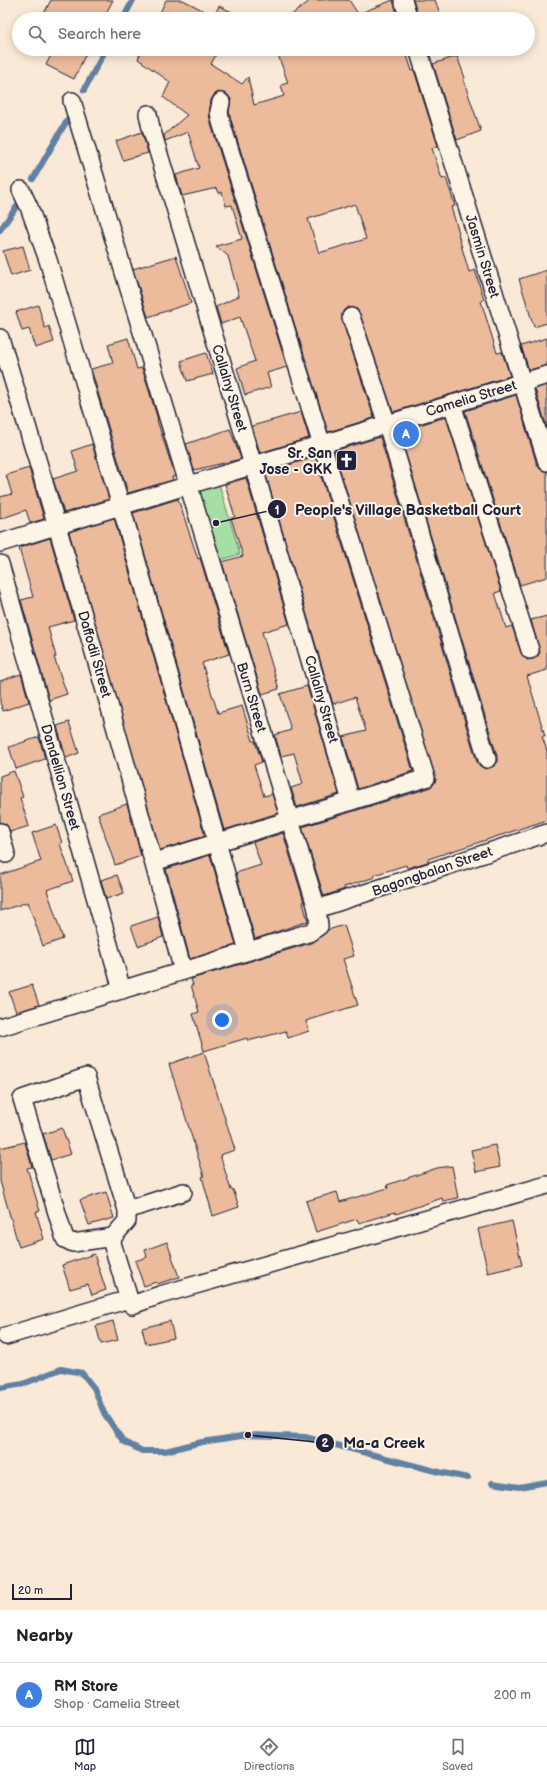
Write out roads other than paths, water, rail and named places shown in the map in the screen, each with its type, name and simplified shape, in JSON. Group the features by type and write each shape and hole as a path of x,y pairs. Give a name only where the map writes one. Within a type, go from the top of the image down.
{"street":[{"path":"403,0 407,12"},
{"name":"Jasmin Street","path":"420,56 547,462"},
{"name":"Burn Street","path":"72,101 317,909 319,926 315,930 248,951"},
{"path":"154,862 426,778 221,122 219,112 221,102"},
{"name":"Callalny Street","path":"148,114 253,465 351,801"},
{"path":"0,1027 248,951 121,506 48,260 29,207 21,190"},
{"path":"351,317 387,424 487,759"},
{"name":"Daffodil Street","path":"0,338 58,525 122,746 183,971"},
{"name":"Camelia Street","path":"58,525 547,375"},
{"path":"452,404 530,650"},
{"path":"0,543 58,525"},
{"name":"Dandellion Street","path":"0,564 122,990"},
{"path":"0,832 6,854"},
{"name":"Bagongbalan Street","path":"317,909 547,833"},
{"path":"113,1237 73,1243 65,1239 22,1099 86,1077 127,1210 127,1221 113,1237 112,1243 132,1305 160,1295 547,1185"},
{"path":"127,1210 183,1192"},
{"path":"6,1336 129,1299"}],"waterway":[{"path":"127,12 133,0"},
{"path":"84,90 102,56"},
{"path":"33,179 69,117"},
{"path":"0,230 20,202"},
{"path":"0,1388 23,1384 61,1369 82,1373 94,1388 104,1413 123,1441 142,1451 165,1451 202,1442 248,1435 305,1437 439,1472 468,1478"},
{"path":"492,1483 519,1487 547,1482"}],"place":[{"name":"RM Store","path":"406,434"},
{"name":"Sr. San Jose - GKK","path":"347,461"},
{"name":"People's Village Basketball Court","path":"216,523"},
{"name":"Ma-a Creek","path":"248,1435"}]}
